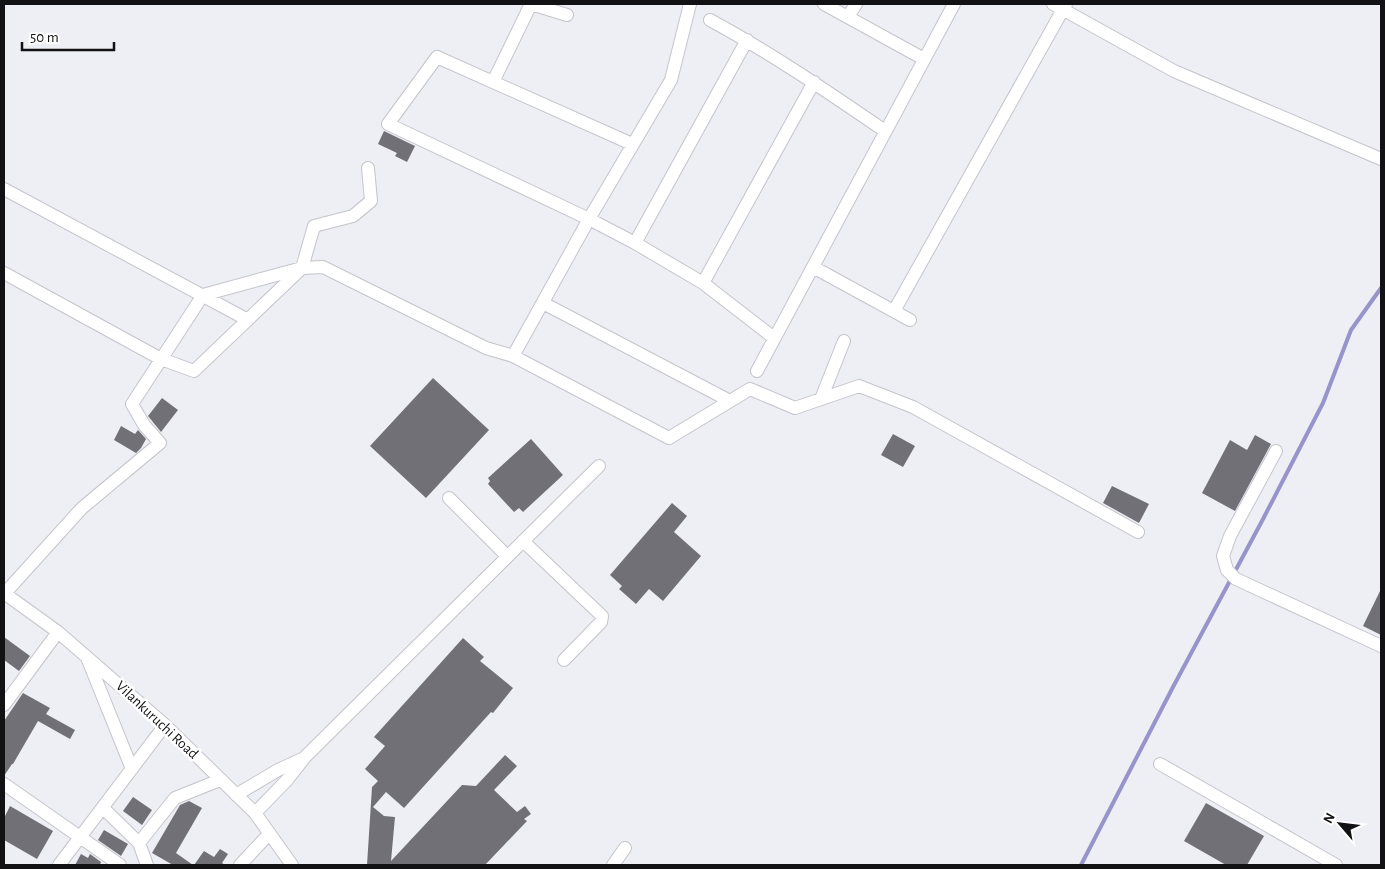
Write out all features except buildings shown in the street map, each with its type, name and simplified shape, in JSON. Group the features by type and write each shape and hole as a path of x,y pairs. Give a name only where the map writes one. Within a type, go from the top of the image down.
{"street":[{"path":"492,82 531,4 567,14"},
{"path":"513,356 589,219 671,80 690,4"},
{"path":"824,4 924,59"},
{"path":"848,17 856,4"},
{"path":"757,370 954,4"},
{"path":"894,311 1061,6 1174,71 1381,159"},
{"path":"710,20 747,40 814,82 885,131"},
{"path":"634,243 747,40"},
{"path":"632,144 437,57 388,124 589,219 634,243 703,283 774,338"},
{"path":"703,283 814,82"},
{"path":"4,273 161,359 194,371 302,268 314,226 353,216 370,201 368,168"},
{"path":"4,189 248,320"},
{"path":"4,593 82,508 160,443 144,425 132,404 203,295 302,268 323,266 486,348 513,356 669,438 750,389 795,408 859,386 913,407 1138,532"},
{"path":"813,267 910,320"},
{"path":"543,303 730,401"},
{"path":"821,399 844,341"},
{"path":"1276,450 1230,536 1223,556 1232,575 1381,646"},
{"path":"255,814 287,780 305,757 599,466"},
{"path":"449,498 507,556"},
{"path":"523,541 602,616 601,622 564,660"},
{"name":"Vilankuruchi Road","path":"4,593 58,632 165,725 255,814 292,865"},
{"path":"4,705 9,689 58,632"},
{"path":"87,657 132,769"},
{"path":"59,865 165,725"},
{"path":"236,795 278,770 305,757"},
{"path":"1160,764 1336,865"},
{"path":"139,843 175,798 220,780"},
{"path":"6,789 120,865"},
{"path":"103,808 139,843 147,865"},
{"path":"240,865 270,834"},
{"path":"613,865 625,848"}],"waterway":[{"path":"1081,865 1323,403 1351,330 1381,288"}]}
